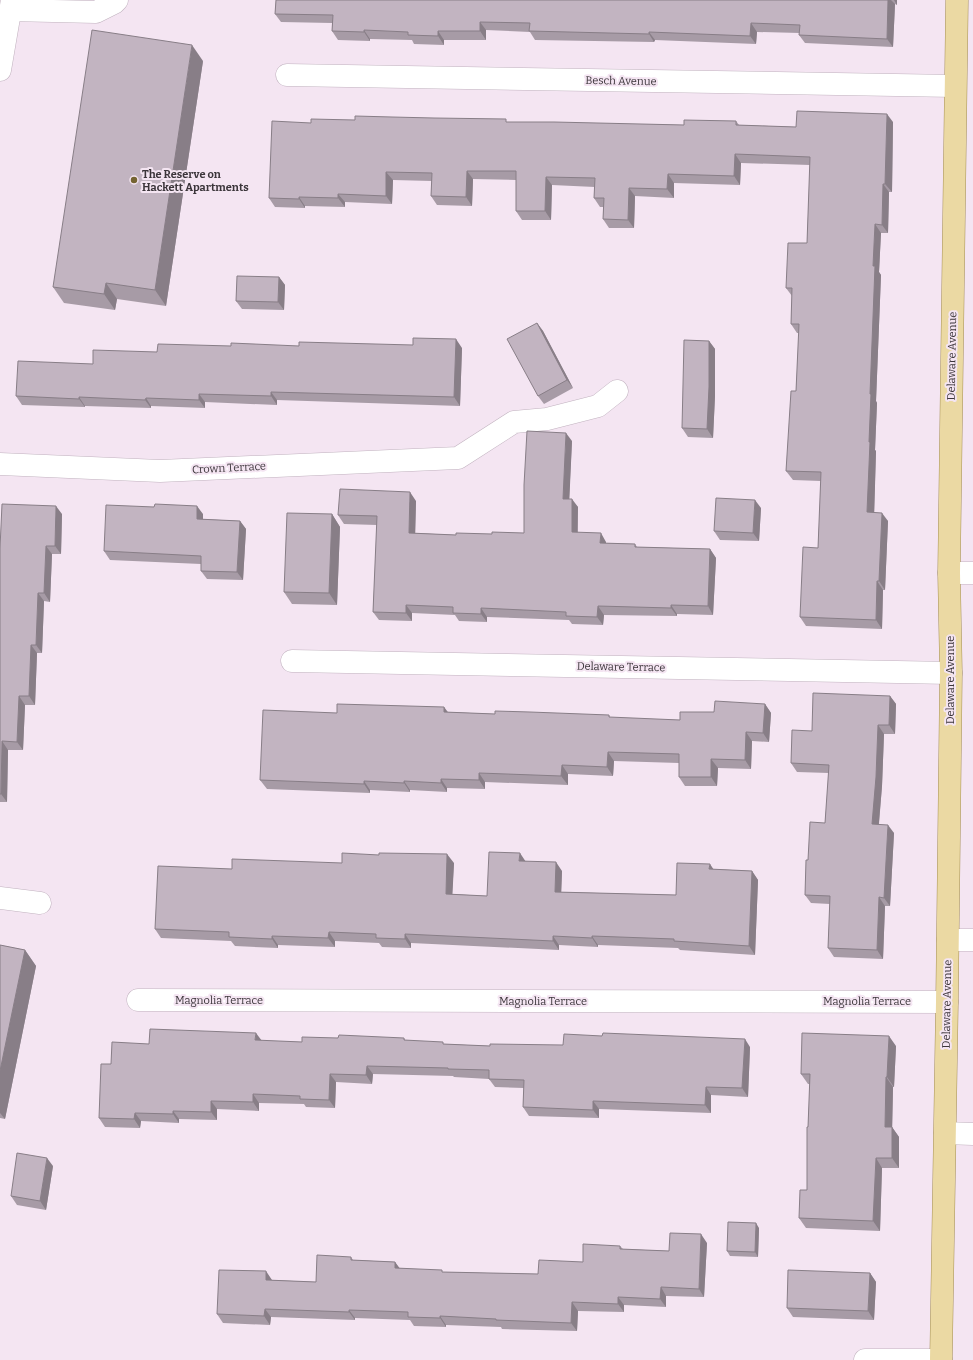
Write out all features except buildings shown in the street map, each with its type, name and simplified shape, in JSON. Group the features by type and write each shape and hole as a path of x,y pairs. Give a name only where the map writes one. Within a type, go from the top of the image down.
{"main road":[{"name":"Delaware Avenue","path":"941,1360 948,940 951,673 949,573 957,0"}],"street":[{"path":"0,70 11,5 96,12 117,0"},
{"name":"Besch Avenue","path":"287,75 955,86"},
{"name":"Crown Terrace","path":"0,464 160,471 458,458 514,422 547,419 598,406 617,391"},
{"path":"949,573 973,573"},
{"name":"Delaware Terrace","path":"292,661 951,673"},
{"path":"0,898 40,903"},
{"path":"948,940 973,940"},
{"name":"Magnolia Terrace","path":"138,1000 947,1002"},
{"path":"945,1133 973,1134"},
{"path":"865,1360 941,1360"}],"place":[{"name":"The Reserve on Hackett Apartments","path":"134,180"}]}
